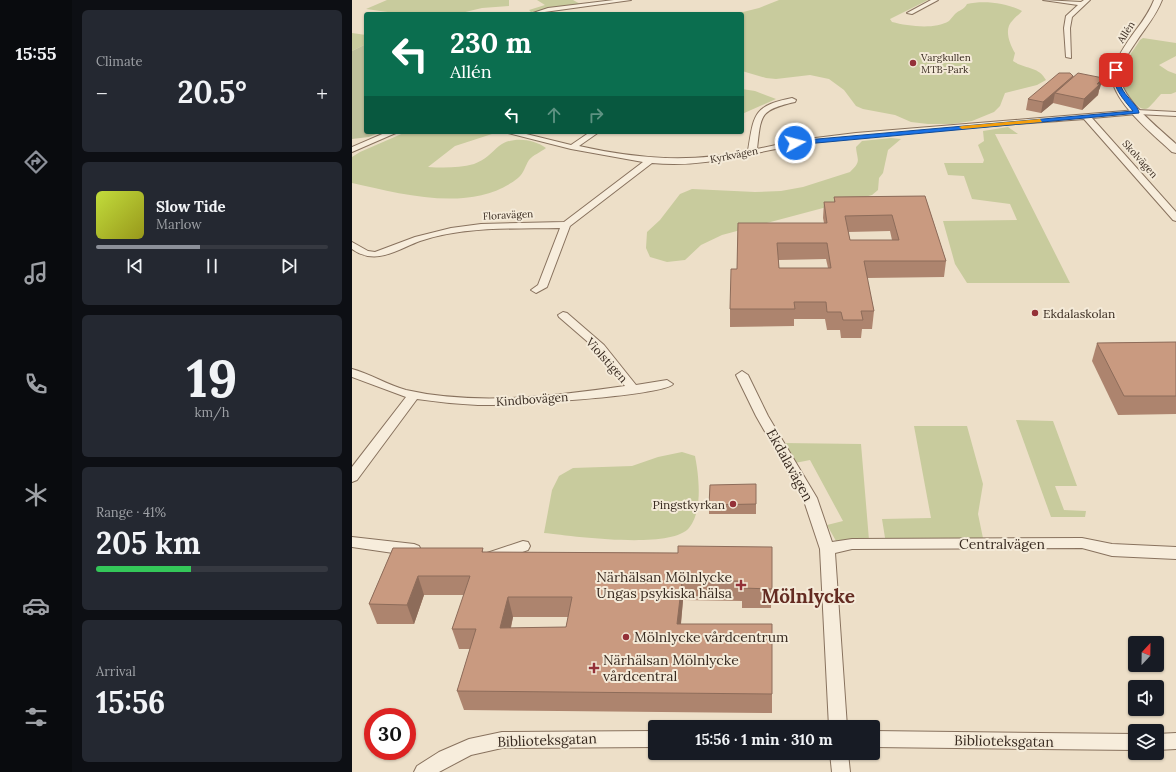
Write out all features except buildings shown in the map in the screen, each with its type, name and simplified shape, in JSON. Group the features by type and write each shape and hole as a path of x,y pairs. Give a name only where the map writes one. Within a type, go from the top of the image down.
{"street":[{"path":"541,12 628,0"},
{"path":"910,13 935,0"},
{"path":"1046,0 1085,2"},
{"name":"Allén","path":"1158,0 1152,14 1132,42 1116,70 1115,76 1126,99 1137,112 1176,150"},
{"path":"1069,57 1067,28 1069,16 1085,2"},
{"path":"571,8 583,12"},
{"path":"752,152 758,116 763,109 771,104 792,100"},
{"name":"Kyrkvägen","path":"517,134 573,147 651,160 678,162 708,161 795,143 828,139 1137,112 1176,114"},
{"name":"Skolvägen","path":"1086,116 1176,218"},
{"path":"352,150 389,134"},
{"path":"573,147 592,134"},
{"path":"536,290 542,287 566,225 651,160"},
{"name":"Floravägen","path":"352,245 365,254 376,254 418,239 451,231 481,227 566,225"},
{"name":"Violstigen","path":"563,315 600,347 633,389"},
{"name":"Kindbovägen","path":"352,373 414,395 475,401 512,402 667,384"},
{"name":"Ekdalavägen","path":"742,375 762,416 810,498 827,549 838,720"},
{"path":"352,477 414,395"},
{"path":"352,542 425,552"},
{"name":"Centralvägen","path":"827,549 852,544 1082,543 1112,550 1176,553"},
{"path":"480,558 492,557 523,546"},
{"name":"Biblioteksgatan","path":"423,772 445,758 469,747 502,740 648,739"},
{"name":"Biblioteksgatan","path":"880,739 1128,742"},
{"path":"1164,742 1176,742"},
{"path":"840,760 841,772"}],"green space":[{"path":"387,0 509,0 509,6 482,8 465,12 388,12 366,9"},
{"path":"537,0 573,0 582,5 531,12 529,10 545,5"},
{"name":"Vargkullen MTB-Park","path":"779,0 928,0 890,19 892,22 906,25 936,26 949,21 967,4 988,2 1002,4 1022,11 1008,28 1008,36 1015,53 1013,61 1017,64 1039,72 1046,80 1037,85 1005,93 1000,106 994,112 972,121 952,124 911,122 895,115 863,109 856,106 844,90 829,79 810,75 776,79 766,78 744,72 743,12 759,8"},
{"path":"352,33 364,35 364,45 352,51"},
{"path":"1143,38 1176,43 1176,56 1159,65 1176,74 1176,92 1171,94 1161,94 1150,107 1144,109 1139,107 1130,98 1121,80 1122,71 1126,62 1140,40"},
{"path":"364,45 364,134 376,134 369,137 352,139 352,51"},
{"path":"744,89 755,91 776,99 744,113"},
{"path":"1008,127 1018,134 995,134 1070,283 967,283 955,264 943,221 1017,220 1010,204 972,199 964,176 948,175 944,163 983,163 984,160 978,145 984,141 983,131"},
{"path":"401,134 492,134 455,146 428,167 440,168 474,164 485,158 499,146 510,141 523,140 535,142 546,148 529,160 518,178 500,189 480,196 459,198 415,196 352,183 352,157"},
{"path":"891,138 901,139 888,150 883,173 879,178 878,190 872,195 722,235 701,245 685,260 667,262 650,257 646,248 647,232 660,220 680,194 692,189 755,192 781,191 803,187 850,172 858,160 856,147 862,141"},
{"path":"1016,420 1053,421 1077,486 1055,486 1064,510 1086,511 1085,517 1051,517"},
{"path":"914,426 967,426 983,484 978,514 984,543 886,544 882,519 931,518"},
{"path":"783,443 861,444 869,540 836,541 827,525 843,521 810,460 795,463"},
{"path":"682,452 695,456 699,493 693,521 689,528 679,535 642,540 620,540 544,533 552,490 559,476 573,468 632,466 658,457"}],"slow traffic":[{"path":"962,127 1040,120"}],"place":[{"name":"Vargkullen MTB-Park","path":"913,63"},
{"name":"Ekdalaskolan","path":"1035,313"},
{"name":"Pingstkyrkan","path":"733,504"},
{"name":"Närhälsan Mölnlycke Ungas psykiska hälsa","path":"741,585"},
{"name":"Mölnlycke vårdcentrum","path":"626,637"},
{"name":"Närhälsan Mölnlycke vårdcentral","path":"594,668"}],"district":[{"name":"Mölnlycke","path":"808,596"}],"route":[{"path":"795,143 1137,112 1126,99 1116,82 1116,70"}]}
